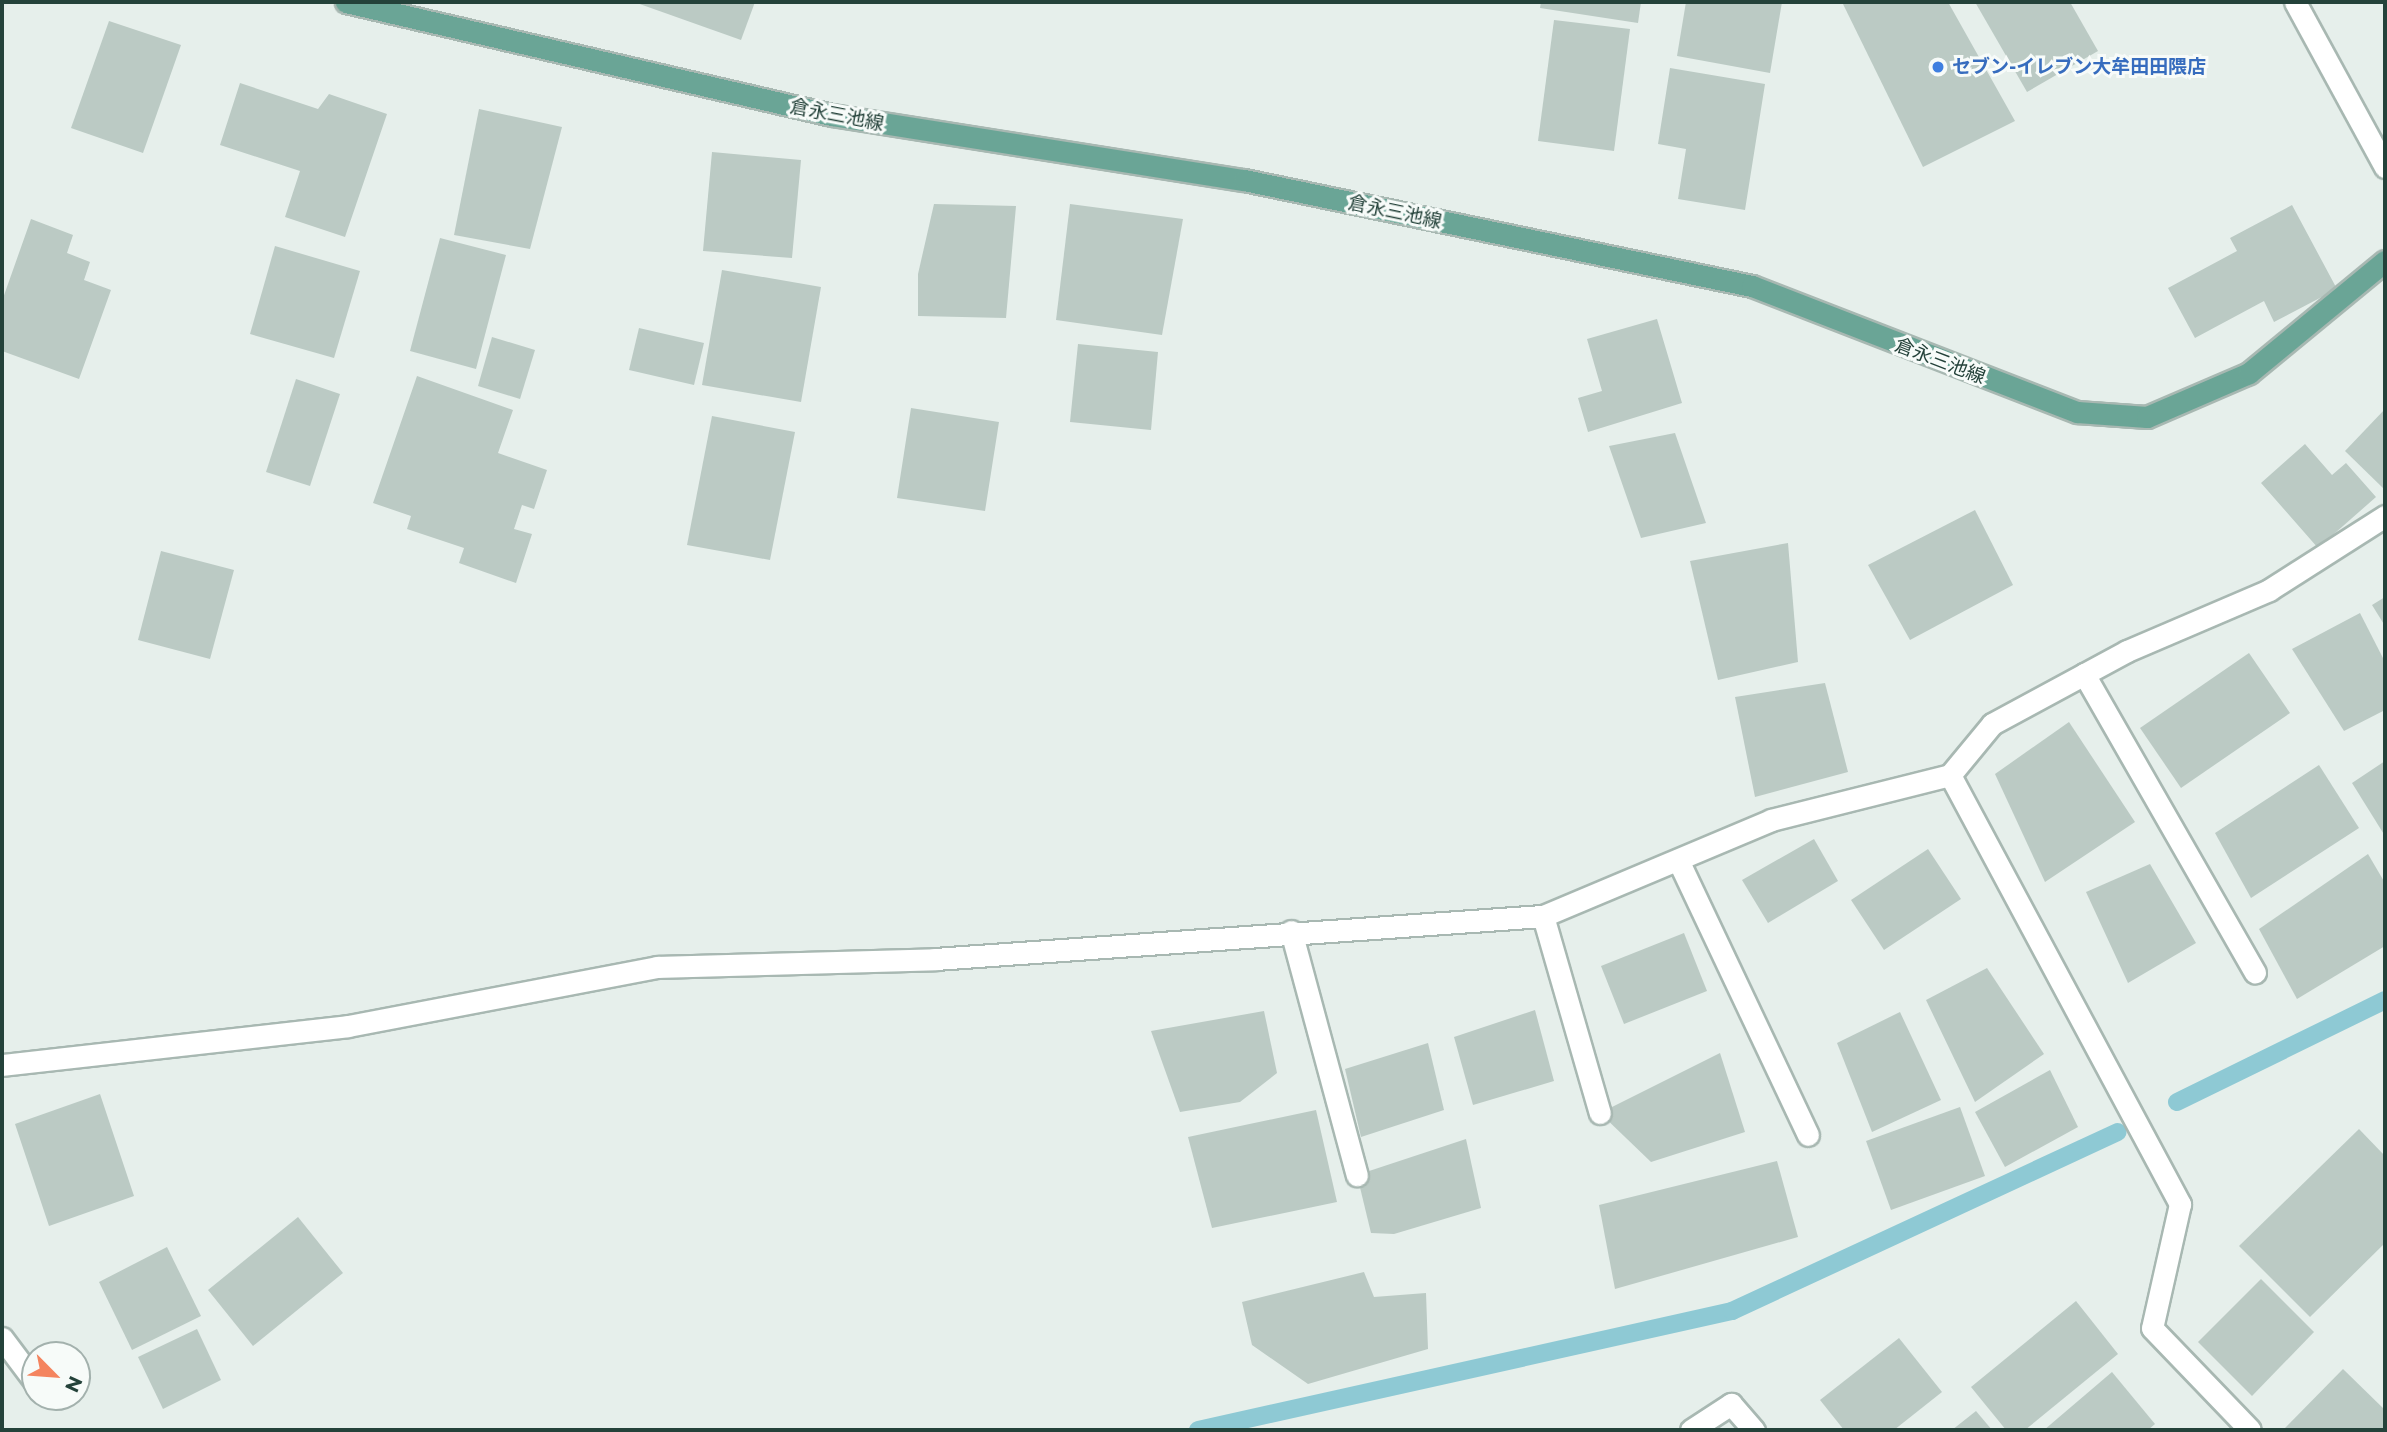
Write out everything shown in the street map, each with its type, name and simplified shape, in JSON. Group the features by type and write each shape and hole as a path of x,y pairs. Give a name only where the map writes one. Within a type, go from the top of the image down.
{"main road":[{"name":"倉永三池線","path":"345,2 832,115 1244,180 1752,286 2077,412 2147,416 2249,373 2385,261"}],"street":[{"path":"2295,2 2385,167"},
{"path":"2,1065 348,1026 657,967 935,958 1291,931 1543,916 1771,820 1950,775 1992,724 2084,674 2269,590 2385,516"},
{"path":"2084,674 2255,973"},
{"path":"1950,775 2180,1204 2152,1328 2250,1430"},
{"path":"1678,860 1808,1135"},
{"path":"1543,916 1600,1113"},
{"path":"1291,931 1357,1175"},
{"path":"2,1338 21,1363"},
{"path":"1691,1430 1731,1404 1754,1430"}],"building":[{"path":"634,2 755,2 741,40"},
{"path":"1541,2 1641,2 1638,23 1540,8"},
{"path":"1686,2 1782,2 1770,73 1677,56"},
{"path":"1842,2 1948,2 2015,121 1923,167"},
{"path":"1975,2 2070,2 2098,51 2027,92"},
{"path":"1554,20 1630,29 1614,151 1538,141"},
{"path":"109,21 181,45 143,153 71,128"},
{"path":"1670,68 1765,84 1745,210 1678,199 1686,149 1658,144"},
{"path":"240,83 318,109 329,94 387,114 345,237 285,217 300,171 220,145"},
{"path":"479,109 562,127 530,249 454,235"},
{"path":"712,152 801,160 792,258 703,251"},
{"path":"934,204 1016,206 1006,318 918,316 918,274"},
{"path":"1070,204 1183,219 1162,335 1056,320"},
{"path":"2292,205 2337,289 2274,322 2264,301 2195,338 2168,288 2237,251 2230,238"},
{"path":"31,219 73,235 67,253 90,262 84,280 111,290 79,379 2,351 2,301"},
{"path":"440,238 506,255 476,369 410,351"},
{"path":"275,246 360,271 334,358 250,334"},
{"path":"722,270 821,287 801,402 702,385"},
{"path":"1657,319 1682,403 1588,432 1578,398 1602,391 1587,339"},
{"path":"639,328 704,343 694,385 629,370"},
{"path":"492,337 535,350 520,399 478,386"},
{"path":"1078,344 1158,352 1151,430 1070,422"},
{"path":"417,376 513,410 498,453 547,470 534,509 522,505 514,529 532,534 516,583 459,563 464,548 407,529 411,516 373,503"},
{"path":"296,379 340,394 310,486 266,472"},
{"path":"911,408 999,422 985,511 897,498"},
{"path":"2385,409 2385,490 2345,451"},
{"path":"712,416 795,432 770,560 687,545"},
{"path":"1675,433 1706,523 1641,538 1609,446"},
{"path":"2305,444 2332,475 2346,463 2376,497 2318,548 2261,483"},
{"path":"1975,510 2013,585 1910,640 1868,565"},
{"path":"1788,543 1798,662 1718,680 1690,561"},
{"path":"161,551 234,570 210,659 138,640"},
{"path":"2385,597 2385,626 2372,605"},
{"path":"2360,613 2385,662 2385,710 2344,731 2292,649"},
{"path":"2249,653 2290,713 2181,788 2140,728"},
{"path":"1825,683 1848,772 1755,797 1735,697"},
{"path":"2069,722 2135,822 2045,882 1995,774"},
{"path":"2385,761 2385,836 2352,783"},
{"path":"2319,765 2359,828 2251,898 2215,833"},
{"path":"1814,839 1838,881 1768,923 1742,880"},
{"path":"1928,849 1961,899 1884,950 1851,900"},
{"path":"2368,854 2385,883 2385,946 2297,999 2259,929"},
{"path":"2150,864 2196,943 2128,983 2086,892"},
{"path":"1684,933 1707,991 1624,1024 1601,966"},
{"path":"1987,968 2044,1054 1975,1102 1926,1000"},
{"path":"1535,1010 1554,1081 1473,1105 1454,1037"},
{"path":"1264,1011 1277,1073 1240,1102 1180,1112 1151,1031"},
{"path":"1900,1012 1941,1100 1872,1132 1837,1043"},
{"path":"1428,1043 1444,1110 1361,1137 1345,1069"},
{"path":"1720,1053 1745,1132 1651,1162 1600,1113"},
{"path":"2050,1070 2078,1127 2005,1167 1975,1112"},
{"path":"100,1094 134,1196 49,1226 15,1124"},
{"path":"1960,1107 1985,1176 1891,1210 1866,1141"},
{"path":"1316,1110 1337,1202 1212,1228 1188,1137"},
{"path":"2359,1129 2385,1156 2385,1243 2310,1317 2239,1246"},
{"path":"1466,1139 1481,1208 1394,1234 1371,1233 1357,1175"},
{"path":"1777,1161 1798,1237 1615,1289 1599,1205"},
{"path":"298,1217 343,1273 253,1346 208,1290"},
{"path":"167,1247 201,1316 132,1350 99,1282"},
{"path":"1364,1272 1374,1297 1426,1293 1428,1349 1308,1384 1252,1345 1242,1302"},
{"path":"2261,1279 2314,1332 2252,1396 2198,1342"},
{"path":"2076,1301 2118,1354 2025,1430 2006,1430 1971,1387"},
{"path":"197,1329 221,1380 163,1409 138,1357"},
{"path":"1899,1338 1942,1392 1894,1430 1844,1430 1820,1400"},
{"path":"2343,1369 2385,1410 2385,1430 2283,1430"},
{"path":"2112,1372 2155,1424 2148,1430 2044,1430"},
{"path":"1976,1411 1992,1430 1952,1430"}],"waterway":[{"path":"2177,1102 2385,1000"},
{"path":"1198,1430 1732,1311 2117,1132"}],"place":[{"name":"セブン-イレブン大牟田田隈店","path":"1938,67"}]}
